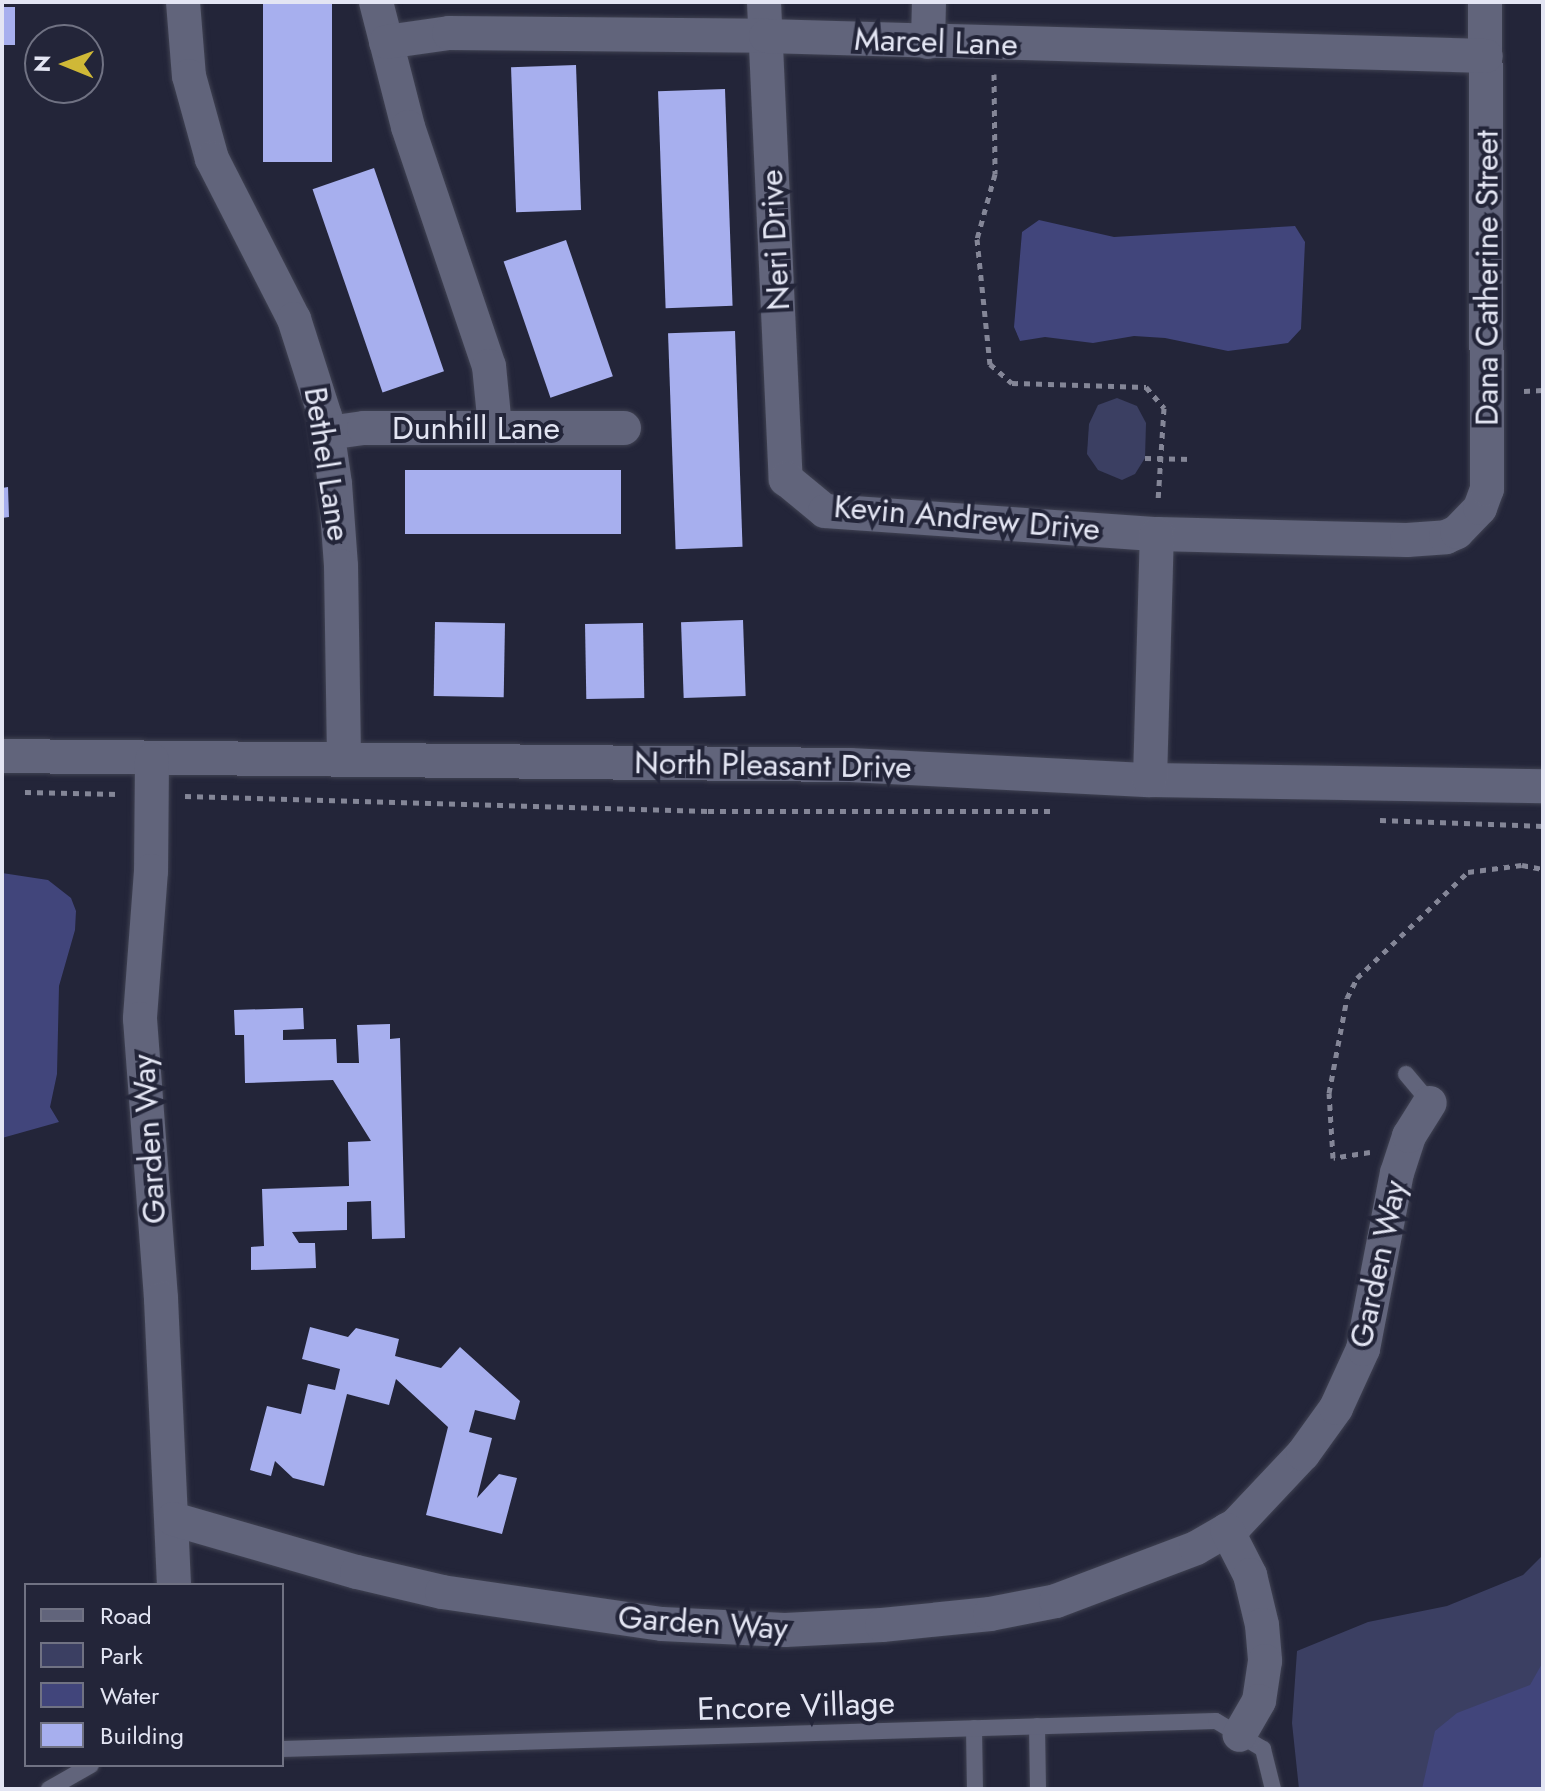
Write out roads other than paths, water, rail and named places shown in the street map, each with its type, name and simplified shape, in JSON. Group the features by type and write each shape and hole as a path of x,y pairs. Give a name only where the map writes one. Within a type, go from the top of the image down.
{"street":[{"name":"Bethel Lane","path":"183,2 189,76 212,159 294,319 315,377 328,433 341,566 344,760"},
{"path":"376,2 416,150 489,366 495,427"},
{"name":"Neri Drive","path":"764,2 786,479"},
{"path":"928,42 929,2"},
{"name":"Dana Catherine Street","path":"1446,537 1466,525 1480,508 1488,479 1485,2"},
{"name":"Marcel Lane","path":"386,42 449,33 766,36 1486,56"},
{"name":"Dunhill Lane","path":"328,433 364,428 624,428"},
{"name":"Kevin Andrew Drive","path":"786,479 825,511 1157,534 1407,540 1446,537"},
{"path":"1150,780 1157,534"},
{"name":"North Pleasant Drive","path":"2,756 913,766 1150,780 1543,786"},
{"name":"Garden Way","path":"152,760 151,871 140,1019 173,1519 174,1583"},
{"name":"Garden Way","path":"173,1519 357,1572 442,1592 662,1624 785,1630 937,1620 1056,1601 1196,1548 1227,1530 1264,1499 1336,1408 1363,1349 1386,1227 1406,1146 1430,1103"},
{"path":"1227,1530 1250,1575 1262,1625 1265,1661 1259,1701 1239,1735"}],"lane":[{"path":"1406,1074 1430,1103"},
{"name":"Encore Village","path":"284,1749 1216,1721 1263,1749 1273,1789"},
{"path":"1037,1726 1038,1789"},
{"path":"974,1728 975,1789"},
{"path":"49,1789 88,1767"}],"water":[{"path":"1039,220 1114,237 1295,226 1305,242 1301,329 1288,343 1228,351 1165,338 1134,336 1093,343 1045,337 1020,341 1014,327 1022,232"},
{"path":"2,873 48,880 71,898 76,911 75,930 59,986 57,1074 50,1107 59,1122 2,1138"},
{"path":"1543,1662 1543,1789 1422,1789 1435,1731 1457,1713 1530,1685"}]}
